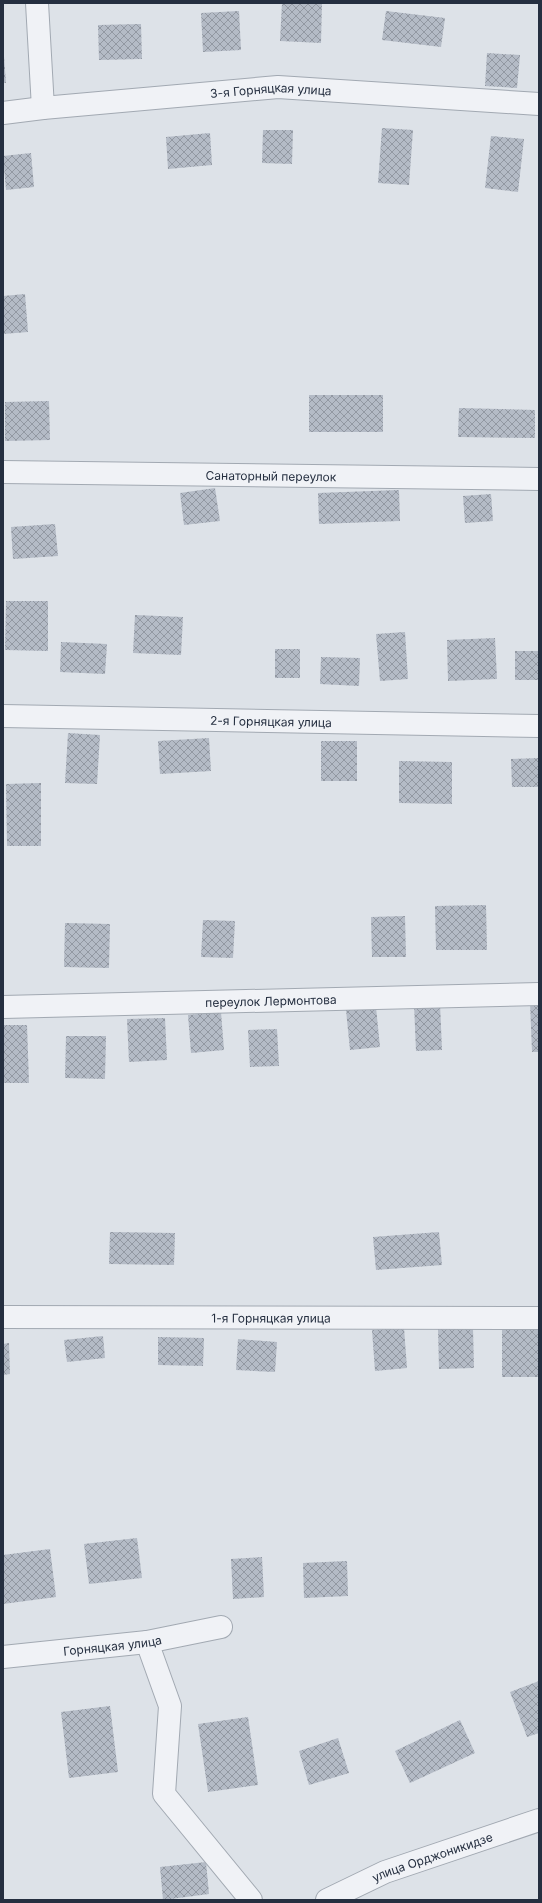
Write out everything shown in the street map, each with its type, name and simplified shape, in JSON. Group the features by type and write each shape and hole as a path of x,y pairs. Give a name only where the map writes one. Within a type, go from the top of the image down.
{"street":[{"path":"37,3 43,108"},
{"name":"3-я Горняцкая улица","path":"3,113 43,108 278,87 539,104"},
{"name":"Санаторный переулок","path":"3,472 539,479"},
{"name":"2-я Горняцкая улица","path":"3,716 539,726"},
{"name":"переулок Лермонтова","path":"3,1007 539,994"},
{"name":"1-я Горняцкая улица","path":"3,1316 539,1318"},
{"name":"Горняцкая улица","path":"3,1658 147,1642 221,1627"},
{"path":"147,1642 170,1706 164,1794 251,1900"},
{"name":"улица Орджоникидзе","path":"328,1900 386,1872 539,1820"}],"building":[{"path":"282,3 322,3 321,43 280,41"},
{"path":"239,11 241,50 203,52 201,13"},
{"path":"386,11 445,18 441,47 382,40"},
{"path":"141,24 142,59 99,60 98,25"},
{"path":"3,43 6,83 3,83"},
{"path":"487,53 520,55 517,88 485,86"},
{"path":"382,128 413,130 409,185 378,183"},
{"path":"263,130 293,130 292,164 262,163"},
{"path":"210,133 212,165 168,169 166,137"},
{"path":"491,136 524,139 518,192 485,188"},
{"path":"31,153 34,187 6,190 3,156"},
{"path":"25,294 28,332 3,334 3,296"},
{"path":"309,395 383,395 383,432 309,432"},
{"path":"49,401 50,440 5,441 5,402"},
{"path":"459,408 535,410 535,438 458,437"},
{"path":"215,488 220,521 184,525 180,493"},
{"path":"399,490 400,521 319,524 318,493"},
{"path":"491,494 493,521 465,523 463,496"},
{"path":"55,524 58,556 13,559 11,527"},
{"path":"6,601 48,601 48,651 5,650"},
{"path":"135,615 183,617 181,655 133,653"},
{"path":"405,632 408,679 380,681 376,634"},
{"path":"495,638 497,679 448,681 447,640"},
{"path":"61,642 107,644 105,674 60,672"},
{"path":"275,649 300,649 300,678 275,678"},
{"path":"515,651 539,651 539,680 515,680"},
{"path":"321,657 360,658 359,686 320,684"},
{"path":"68,733 100,735 97,784 65,783"},
{"path":"209,738 211,771 160,774 158,741"},
{"path":"321,741 357,741 357,781 321,781"},
{"path":"539,758 539,787 512,787 511,759"},
{"path":"399,761 452,762 452,804 399,803"},
{"path":"41,783 41,846 7,846 6,784"},
{"path":"486,905 487,950 436,950 435,906"},
{"path":"405,916 406,957 372,957 371,917"},
{"path":"203,920 235,921 233,958 201,957"},
{"path":"65,923 110,924 109,968 64,967"},
{"path":"530,1002 539,1002 539,1052 532,1052"},
{"path":"440,1003 442,1050 416,1051 414,1004"},
{"path":"376,1007 380,1047 350,1050 346,1010"},
{"path":"221,1012 224,1050 191,1053 188,1015"},
{"path":"165,1018 167,1060 129,1062 127,1019"},
{"path":"3,1025 27,1025 29,1083 3,1083"},
{"path":"277,1029 279,1066 250,1067 248,1030"},
{"path":"66,1036 106,1036 105,1079 65,1078"},
{"path":"110,1232 175,1233 174,1265 109,1264"},
{"path":"439,1232 442,1265 376,1270 373,1237"},
{"path":"404,1328 407,1368 375,1371 372,1330"},
{"path":"473,1328 474,1368 439,1369 438,1329"},
{"path":"502,1329 539,1329 539,1377 502,1377"},
{"path":"103,1336 105,1358 67,1362 64,1340"},
{"path":"158,1337 204,1338 203,1366 158,1365"},
{"path":"238,1339 277,1342 275,1372 236,1370"},
{"path":"9,1343 10,1374 3,1375 3,1344"},
{"path":"137,1538 142,1578 89,1584 84,1544"},
{"path":"50,1549 56,1597 3,1604 3,1555"},
{"path":"262,1557 264,1597 233,1599 231,1559"},
{"path":"347,1561 348,1596 304,1598 303,1563"},
{"path":"539,1681 539,1733 527,1737 510,1692"},
{"path":"110,1706 118,1772 69,1778 61,1712"},
{"path":"248,1717 258,1785 208,1792 198,1724"},
{"path":"460,1720 475,1753 410,1783 395,1751"},
{"path":"338,1738 349,1773 309,1785 299,1751"},
{"path":"206,1862 209,1894 163,1900 160,1867"}]}
